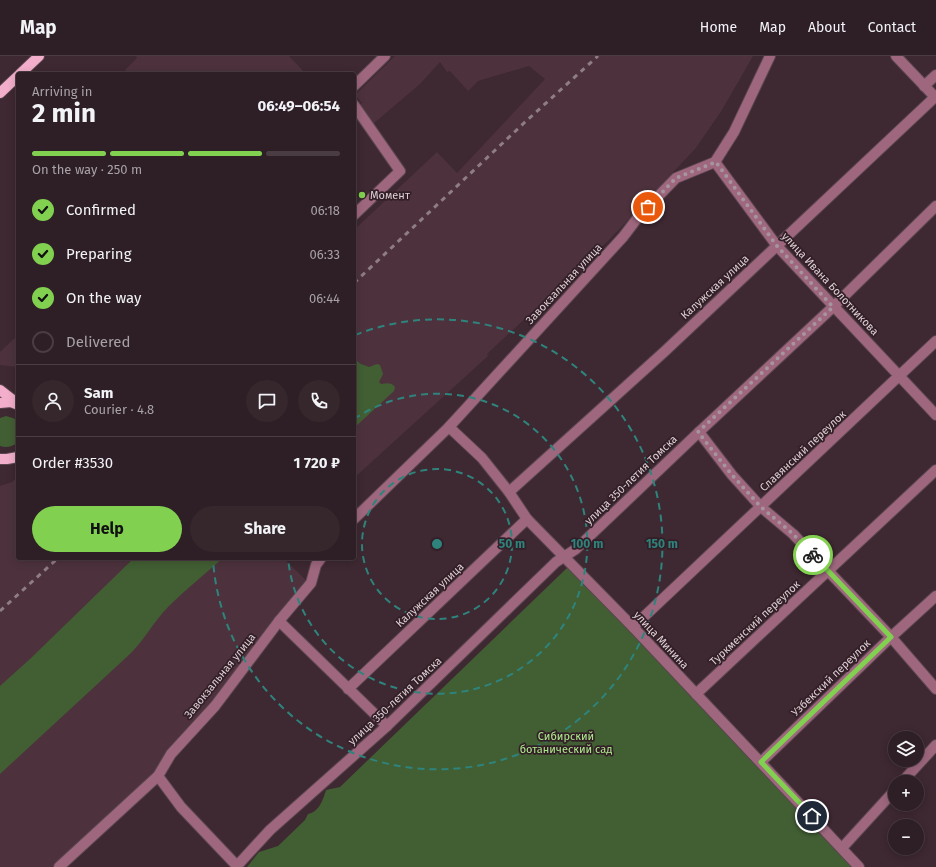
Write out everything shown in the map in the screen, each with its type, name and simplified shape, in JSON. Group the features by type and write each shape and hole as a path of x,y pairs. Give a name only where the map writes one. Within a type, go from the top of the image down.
{"main road":[{"path":"22,72 39,56"},
{"path":"0,93 16,78"},
{"path":"0,390 16,402"},
{"path":"0,403 11,402 16,403"},
{"path":"0,459 16,457"}],"street":[{"path":"356,84 385,56"},
{"path":"716,162 734,132 770,56"},
{"path":"896,56 935,97"},
{"path":"924,86 936,75"},
{"name":"Калужская улица","path":"509,492 664,352 935,97"},
{"path":"356,108 400,172 356,213"},
{"name":"улица Ивана Болотникова","path":"716,162 777,246 936,415"},
{"name":"Завокзальная улица","path":"356,517 449,427 623,237 639,216 676,178 716,162"},
{"name":"улица 350-летия Томска","path":"237,866 270,830 387,726 556,562 576,549 698,432 833,307 936,206"},
{"name":"Славянский переулок","path":"633,627 936,341"},
{"name":"улица Минина","path":"449,427 482,458 509,492 527,519 633,627 859,867"},
{"path":"698,432 732,475 761,507 793,534 891,637 936,688"},
{"name":"Туркменский переулок","path":"696,694 936,470"},
{"name":"Калужская улица","path":"348,689 527,519"},
{"name":"Завокзальная улица","path":"59,867 158,776 170,754 215,706 279,621 311,583 316,565 320,560"},
{"name":"Узбекский переулок","path":"761,762 891,637 936,596"},
{"path":"279,621 387,726"},
{"path":"908,775 936,745"},
{"path":"158,776 181,807 237,866"},
{"path":"842,848 888,798"}],"shaded area":[{"path":"136,56 289,56 304,72 126,72 125,70 137,58"},
{"path":"395,56 753,56 722,110 695,149 609,240 487,354 488,356 356,476 356,228 437,152 457,173 545,79 529,66 478,81 468,91 450,71 447,72 440,62 420,84 373,124 358,106 362,103 356,94"},
{"path":"16,337 16,367 0,365 0,352"},
{"path":"16,478 16,560 285,560 308,582 213,705 156,773 54,867 0,867 0,486 12,482"}],"green space":[{"path":"356,360 369,367 377,364 380,365 383,374 379,382 381,384 387,383 393,385 395,387 394,391 356,426"},
{"path":"6,416 16,420 16,443 12,446 0,446 0,418"},
{"path":"132,560 221,560 168,607 131,653 0,774 0,686"},
{"name":"Сибирский ботанический сад","path":"569,566 853,867 247,867 259,852 278,846 305,820 308,814 312,813 318,808 326,790 340,787"}],"railway":[{"path":"356,281 524,123 598,56"},
{"path":"0,611 56,560"}],"way so far":[{"path":"648,207 676,178 716,162 777,246 833,307 698,432 732,475 761,507 793,534 813,555"}],"place":[{"name":"Момент","path":"362,195"}],"route":[{"path":"812,816 761,762 891,637 813,555"}]}
